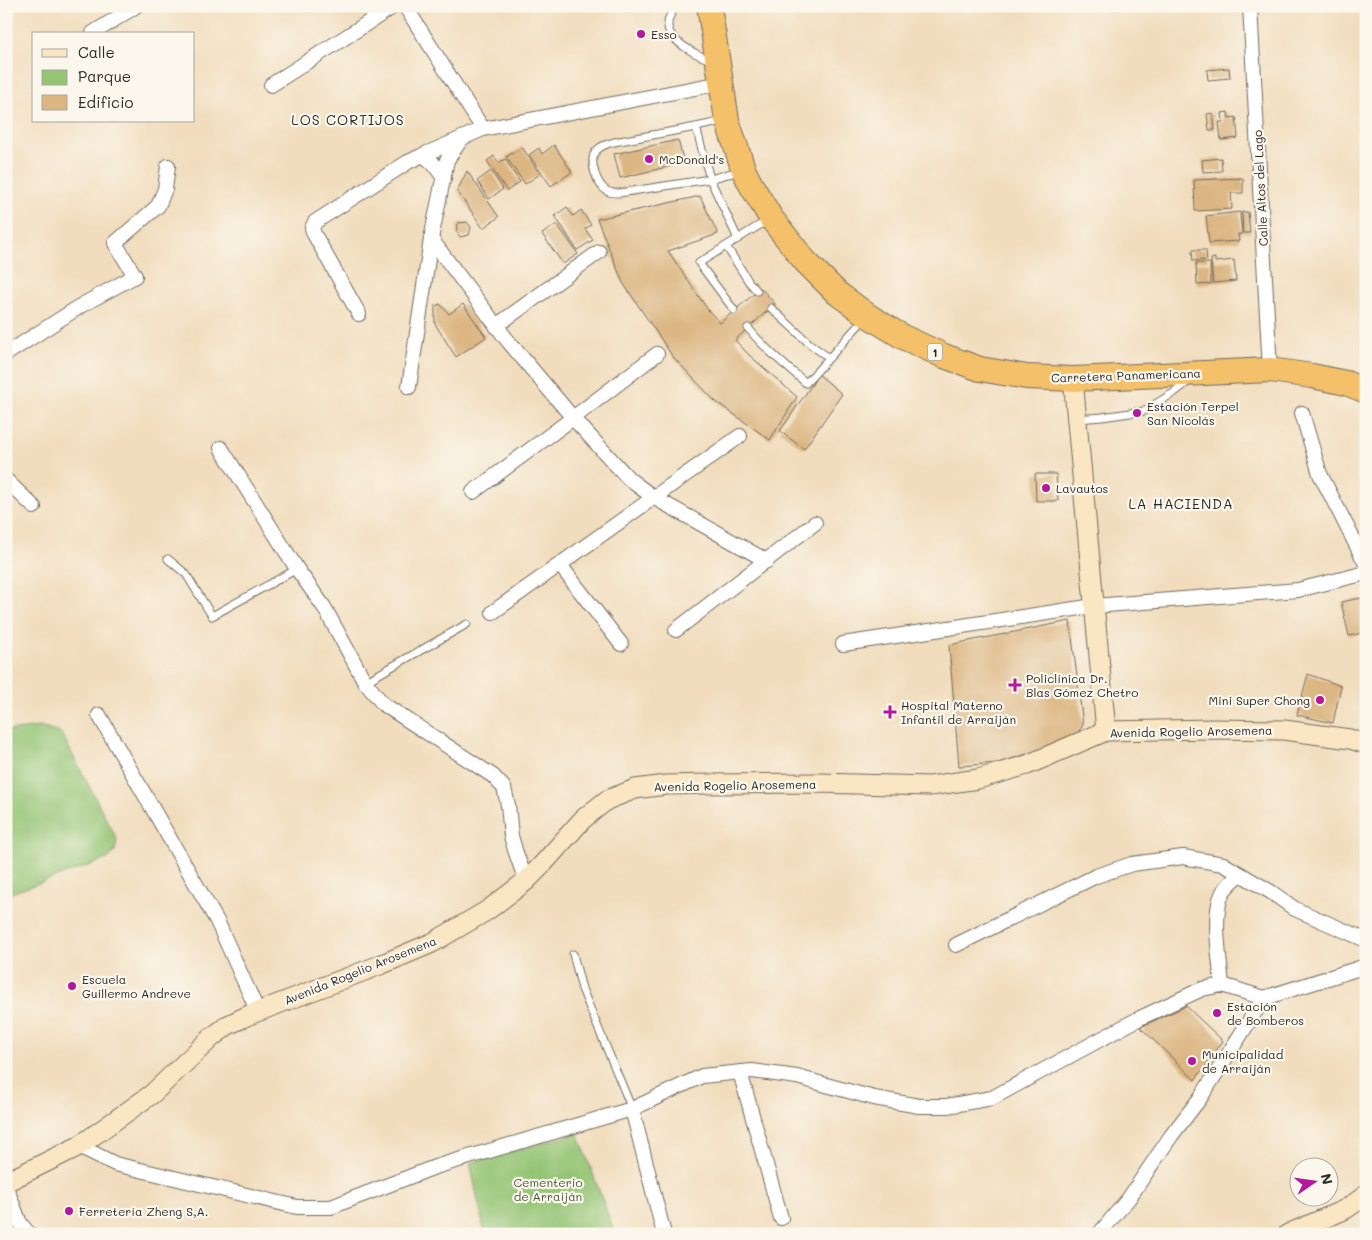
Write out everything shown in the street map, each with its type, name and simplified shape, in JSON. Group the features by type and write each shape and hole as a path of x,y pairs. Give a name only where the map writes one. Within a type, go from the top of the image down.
{"highway":[{"name":"Carretera Panamericana","path":"709,6 727,120 744,171 771,218 805,261 837,292 867,315 903,337 944,356 980,369 1027,376 1073,379 1270,370 1338,381 1366,391"}],"street":[{"path":"96,32 136,6"},
{"path":"271,85 394,6"},
{"path":"405,6 482,129"},
{"name":"Calle Altos del Lago","path":"1250,6 1270,370"},
{"path":"358,314 314,234 312,228 315,222 408,162 482,129 719,72"},
{"path":"409,387 430,239 447,160 463,138"},
{"path":"423,154 433,162 444,178"},
{"path":"6,354 82,305 135,276 115,243 158,206 165,189 168,166"},
{"path":"430,239 496,326 573,418 629,480 653,497 767,561"},
{"path":"496,326 598,252"},
{"path":"473,492 657,354"},
{"path":"1073,379 1106,731"},
{"path":"1302,412 1320,474 1366,564"},
{"path":"493,612 740,436"},
{"path":"221,448 297,569 324,607 365,682 383,704 493,776 504,788 508,805 511,836 526,881"},
{"path":"6,480 34,507"},
{"path":"676,630 816,523"},
{"path":"560,565 621,644"},
{"path":"843,644 1094,606 1298,590 1366,573"},
{"path":"99,715 217,921 258,1012"},
{"name":"Avenida Rogelio Arosemena","path":"6,1182 79,1146 152,1094 211,1038 228,1025 380,965 432,942 488,910 526,881 542,866 583,819 607,800 635,789 666,785 710,784 818,783 930,786 978,779 1027,765 1106,731 1284,730 1350,739 1366,744"},
{"path":"956,945 1096,876 1132,864 1183,857 1222,864 1295,909 1366,940"},
{"path":"1222,984 1217,909 1222,893 1240,874"},
{"path":"79,1146 115,1164 297,1207 330,1207 435,1167 632,1109 702,1076 752,1071 797,1077 874,1098 919,1106 947,1106 992,1098 1140,1018 1202,989 1222,984 1264,998 1366,966"},
{"path":"1100,1234 1129,1198 1171,1136 1200,1098 1264,998"},
{"path":"740,1072 781,1218"},
{"path":"632,1109 664,1234"},
{"path":"6,1187 20,1223 29,1234"},
{"path":"1288,1234 1346,1209 1366,1195"}],"lane":[{"path":"676,6 671,12 668,21 669,31 674,40 704,58 719,72"},
{"path":"727,120 602,146 595,152 593,160 594,171 600,184 608,192 619,194 710,179 744,171"},
{"path":"696,127 710,179 738,239"},
{"path":"734,310 700,263 771,218"},
{"path":"726,246 757,291"},
{"path":"771,308 810,344 829,358"},
{"path":"748,328 780,361 806,383 867,315"},
{"path":"1076,419 1102,418 1144,411 1175,392 1200,373"},
{"path":"168,559 186,574 212,616 297,569"},
{"path":"365,682 467,624"},
{"path":"573,954 582,988 632,1109"}],"green space":[{"path":"40,727 61,733 117,839 115,852 107,859 6,895 6,731"},
{"name":"Cementerio de Arraiján","path":"578,1133 615,1234 485,1234 470,1163"}],"building":[{"path":"1229,68 1230,78 1208,80 1207,70"},
{"path":"1228,112 1229,118 1236,117 1238,138 1221,140 1219,122 1223,122 1222,113"},
{"path":"1213,113 1215,130 1209,130 1207,114"},
{"name":"McDonald's","path":"678,140 684,163 620,178 614,154"},
{"path":"554,145 572,172 551,186 529,155 539,148 542,154"},
{"path":"522,147 540,174 525,184 506,157"},
{"path":"494,156 499,163 505,159 520,182 507,191 487,161"},
{"path":"1221,158 1222,171 1203,172 1202,160"},
{"path":"467,171 499,217 483,228 457,191"},
{"path":"491,171 503,189 489,199 477,181"},
{"path":"1243,178 1243,193 1231,193 1232,209 1195,211 1194,180"},
{"path":"700,196 718,234 668,251 708,310 720,323 761,288 775,304 735,340 748,354 797,397 770,440 715,401 673,357 623,283 597,219"},
{"path":"567,207 573,216 581,210 591,225 585,229 593,240 577,250 555,216"},
{"path":"1240,212 1242,234 1238,234 1239,241 1209,243 1206,216"},
{"path":"1242,212 1248,212 1250,233 1243,233"},
{"path":"467,222 471,227 469,235 460,237 456,231 458,223"},
{"path":"557,224 578,254 563,264 542,234"},
{"path":"1192,250 1206,250 1207,260 1193,261"},
{"path":"1215,258 1215,262 1234,260 1236,281 1213,283 1211,259"},
{"path":"1196,263 1210,263 1211,284 1197,285"},
{"path":"440,304 449,314 463,304 486,337 456,357 435,324 435,306"},
{"path":"817,373 842,394 804,449 780,431 813,383"},
{"name":"Lavautos","path":"1035,474 1056,474 1058,501 1036,501"},
{"path":"1361,598 1366,618 1366,632 1349,636 1341,602"},
{"name":"Policlínica Dr. Blas Gómez Chetro","path":"1070,621 1083,725 1075,736 1050,747 998,763 959,766 949,645"},
{"name":"Mini Super Chong","path":"1308,674 1341,686 1333,723 1297,715"},
{"name":"Municipalidad de Arraiján","path":"1186,1006 1223,1041 1195,1080 1140,1027"}],"place":[{"name":"Esso","path":"641,34"},
{"name":"McDonald's","path":"649,159"},
{"name":"Estación Terpel San Nicolás","path":"1137,413"},
{"name":"Lavautos","path":"1046,488"},
{"name":"Policlínica Dr. Blas Gómez Chetro","path":"1015,685"},
{"name":"Mini Super Chong","path":"1320,700"},
{"name":"Hospital Materno Infantil de Arraiján","path":"890,712"},
{"name":"Escuela Guillermo Andreve","path":"72,986"},
{"name":"Estación de Bomberos","path":"1217,1013"},
{"name":"Municipalidad de Arraiján","path":"1192,1061"},
{"name":"Ferretería Zheng S,A.","path":"69,1211"}],"district":[{"name":"LOS CORTIJOS","path":"348,119"},
{"name":"LA HACIENDA","path":"1181,503"}]}
